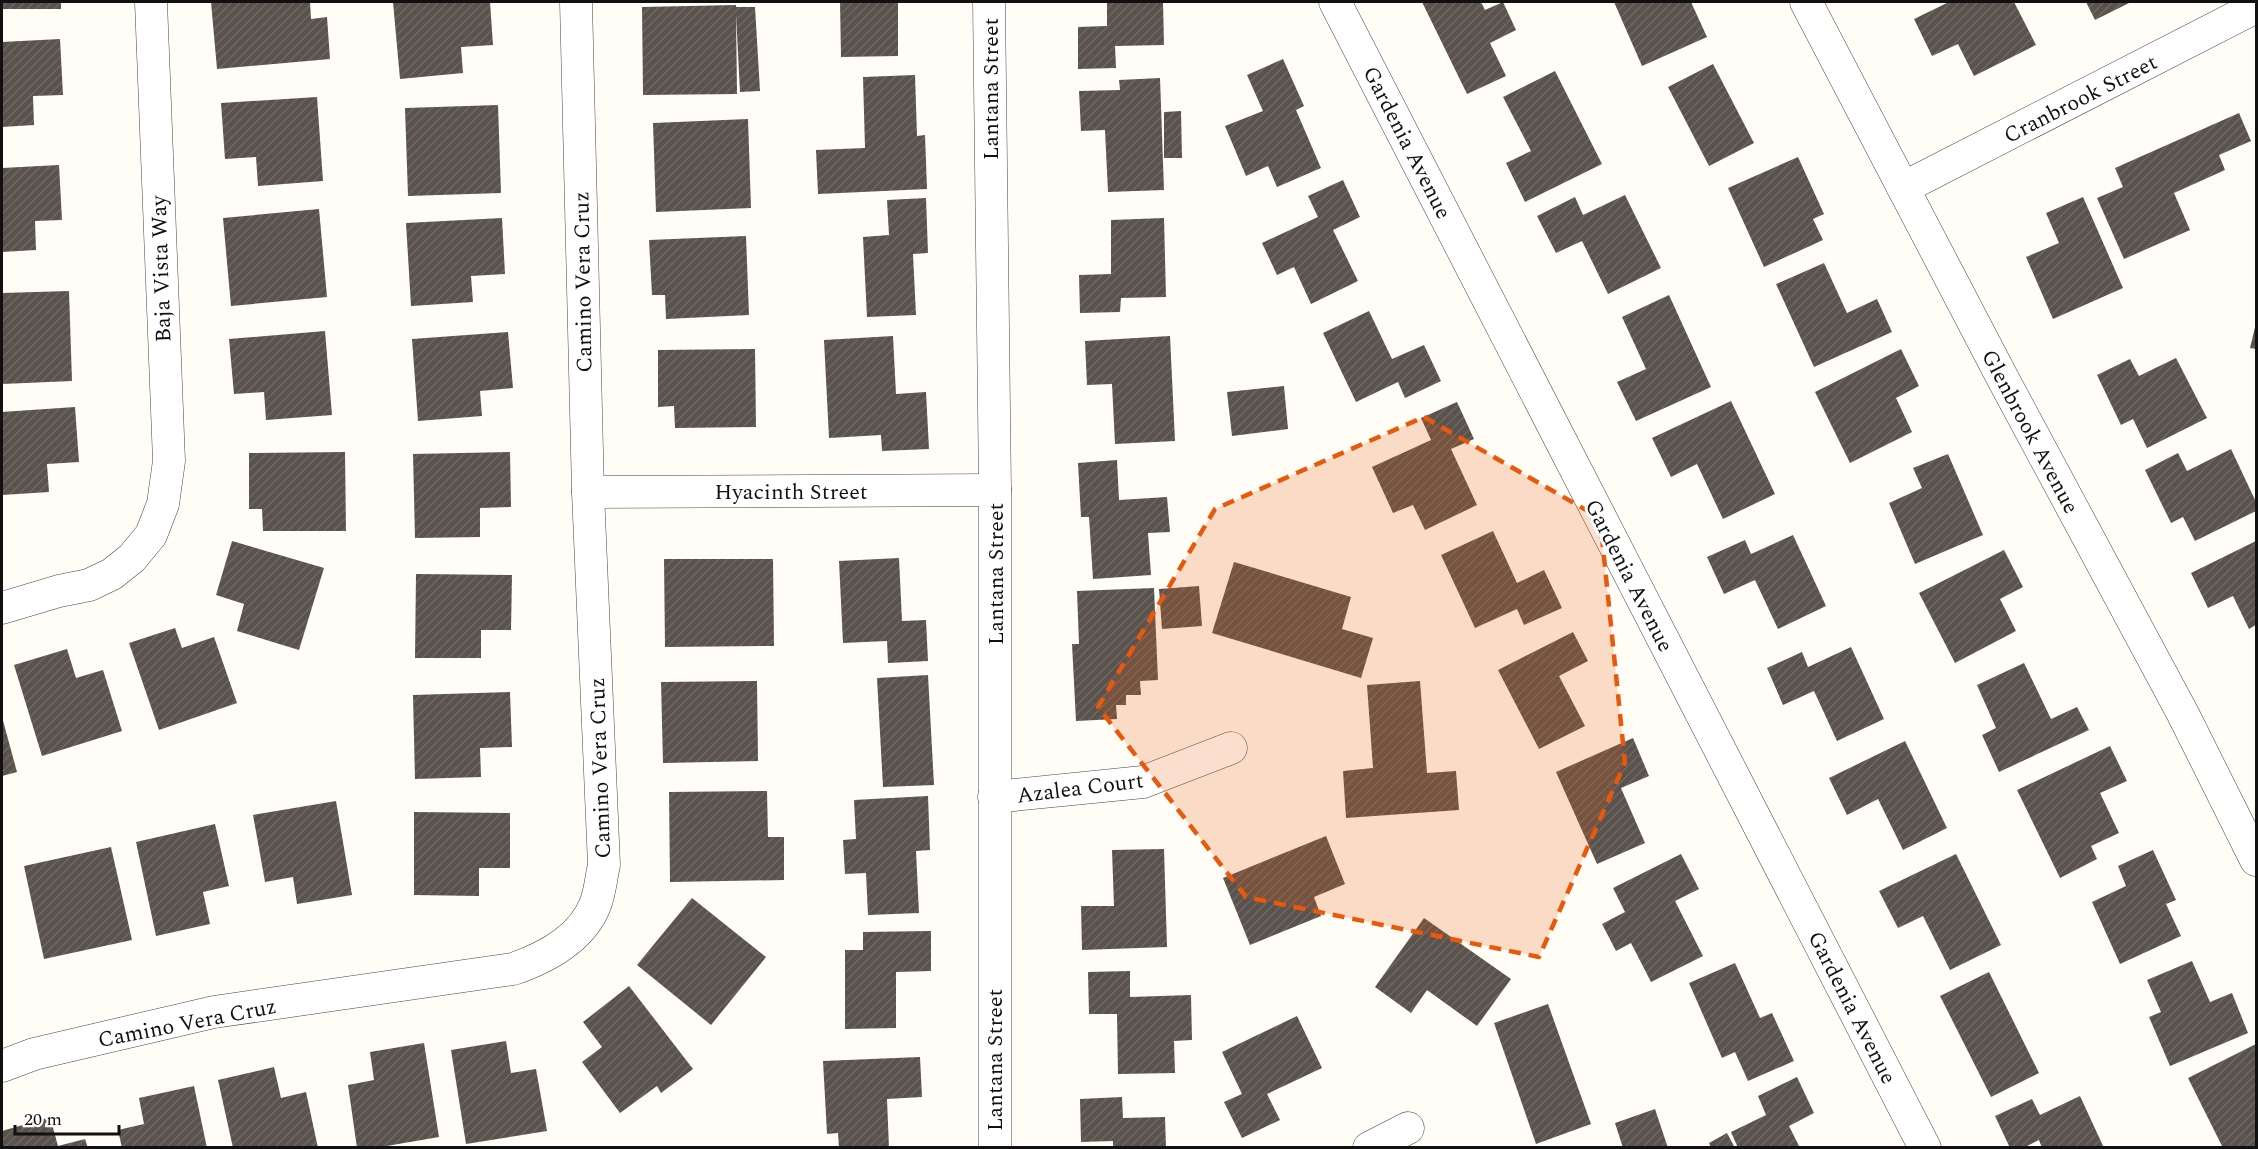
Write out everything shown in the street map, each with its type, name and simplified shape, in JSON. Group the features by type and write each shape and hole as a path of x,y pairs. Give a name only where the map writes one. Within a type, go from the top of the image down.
{"street":[{"name":"Baja Vista Way","path":"2,608 58,591 89,585 112,574 132,558 151,535 163,504 169,461 151,2"},
{"name":"Camino Vera Cruz","path":"2,1066 34,1054 214,1012 513,969 538,960 561,946 580,928 595,906 604,865 588,492 576,2"},
{"name":"Lantana Street","path":"989,2 995,490 994,1148"},
{"name":"Gardenia Avenue","path":"1335,2 1925,1148"},
{"name":"Glenbrook Avenue","path":"1806,2 2002,377 2183,714 2256,860"},
{"name":"Cranbrook Street","path":"1903,188 2256,7"},
{"name":"Hyacinth Street","path":"588,492 995,490"},
{"name":"Azalea Court","path":"994,797 1143,782 1231,748"},
{"path":"1369,1148 1408,1128"}],"highlighted area":[{"path":"1424,417 1600,518 1625,763 1539,957 1246,897 1098,707 1215,509"}],"building":[{"path":"2,2 61,2 61,9 2,9"},
{"path":"211,2 310,2 311,19 327,17 330,59 217,69"},
{"path":"393,2 490,2 493,45 461,47 463,73 400,79"},
{"path":"840,2 898,2 898,56 841,57"},
{"path":"1107,2 1163,2 1164,45 1115,46 1116,68 1078,69 1078,27 1107,26"},
{"path":"1422,2 1481,2 1485,10 1503,2 1516,30 1490,43 1506,76 1467,94"},
{"path":"1614,2 1691,2 1707,37 1642,66"},
{"path":"1949,2 2014,2 2036,45 1974,76 1958,44 1932,56 1914,19"},
{"path":"2086,2 2131,2 2095,20"},
{"path":"736,5 736,7 755,7 760,91 740,92 736,14 737,94 643,95 642,7"},
{"path":"60,39 63,95 33,96 34,125 2,127 2,42"},
{"path":"1283,59 1304,106 1296,110 1321,168 1277,187 1268,166 1246,176 1225,126 1263,111 1247,75"},
{"path":"1713,64 1754,143 1709,166 1668,87"},
{"path":"1555,71 1602,164 1525,202 1506,163 1531,151 1503,97"},
{"path":"915,75 917,136 925,135 927,189 818,194 816,150 865,148 863,77"},
{"path":"1160,78 1164,190 1108,192 1105,130 1081,131 1079,91 1120,90 1119,80"},
{"path":"317,97 323,181 258,186 256,157 225,159 221,103"},
{"path":"498,105 501,193 408,196 405,108"},
{"path":"1181,111 1182,158 1164,158 1164,112"},
{"path":"2239,113 2251,141 2219,155 2225,170 2174,193 2190,230 2124,259 2097,198 2123,187 2115,168"},
{"path":"748,119 751,208 656,212 653,123"},
{"path":"1798,157 1824,214 1813,219 1823,240 1764,267 1728,188"},
{"path":"59,165 62,220 35,221 36,250 2,252 2,168"},
{"path":"1343,180 1360,217 1333,230 1358,281 1311,304 1294,267 1277,275 1262,243 1318,217 1308,196"},
{"path":"1625,195 1661,268 1608,294 1582,241 1556,253 1537,216 1575,197 1583,215"},
{"path":"2083,197 2123,288 2053,319 2026,257 2059,243 2046,213"},
{"path":"926,198 928,253 913,254 916,315 867,317 863,237 889,235 887,200"},
{"path":"319,209 327,297 231,306 223,218"},
{"path":"502,218 505,274 471,276 473,302 411,306 406,223"},
{"path":"1164,218 1166,297 1121,298 1120,312 1080,313 1079,275 1111,274 1111,220"},
{"path":"746,236 749,315 666,319 665,295 652,295 649,240"},
{"path":"1824,263 1847,313 1877,299 1892,332 1814,367 1776,284"},
{"path":"69,291 72,381 2,384 2,293"},
{"path":"1669,295 1711,387 1636,421 1617,382 1646,369 1622,317"},
{"path":"1369,311 1392,359 1424,345 1441,381 1405,398 1398,382 1356,402 1323,333"},
{"path":"2256,323 2256,349 2250,348"},
{"path":"325,331 332,415 266,420 264,392 234,394 229,339"},
{"path":"508,332 513,388 480,391 482,416 418,421 412,339"},
{"path":"893,336 896,394 926,392 929,449 882,451 881,435 829,438 824,340"},
{"path":"1170,336 1175,441 1115,444 1112,384 1087,385 1085,341"},
{"path":"755,349 756,427 675,428 674,406 658,407 658,350"},
{"path":"1901,349 1919,386 1896,398 1912,432 1850,463 1815,392"},
{"path":"2176,358 2207,418 2147,448 2133,419 2121,425 2097,375 2130,359 2139,376"},
{"path":"1284,386 1288,429 1232,436 1227,392"},
{"path":"1731,401 1775,494 1723,519 1697,464 1671,477 1652,438"},
{"path":"1457,402 1474,439 1451,449 1477,505 1425,530 1413,505 1393,513 1372,467 1431,440 1421,418"},
{"path":"75,407 79,462 47,464 49,492 2,495 2,412"},
{"path":"2231,449 2256,502 2256,511 2195,541 2183,517 2171,523 2145,470 2178,453 2187,471"},
{"path":"345,452 346,531 263,531 262,509 249,509 249,453"},
{"path":"510,452 511,507 480,508 480,537 415,538 413,454"},
{"path":"1948,454 1983,535 1915,564 1889,503 1922,488 1913,468"},
{"path":"1117,460 1119,500 1167,497 1170,532 1148,533 1151,575 1093,579 1089,517 1081,517 1078,463"},
{"path":"1493,531 1517,583 1544,570 1562,608 1524,625 1517,609 1475,628 1441,555"},
{"path":"1793,535 1826,606 1778,629 1755,580 1724,594 1707,557 1745,540 1751,554"},
{"path":"232,541 324,568 299,650 237,631 244,604 216,595"},
{"path":"2256,541 2256,625 2249,629 2233,596 2208,608 2191,573"},
{"path":"2004,550 2023,587 2000,599 2016,631 1955,663 1919,593"},
{"path":"899,558 902,621 926,620 928,661 888,663 887,641 843,643 839,561"},
{"path":"664,559 773,559 774,646 665,647"},
{"path":"1234,562 1351,597 1342,629 1373,638 1361,678 1212,633"},
{"path":"416,574 512,575 511,630 481,630 481,658 415,658"},
{"path":"1199,586 1202,626 1162,629 1159,589"},
{"path":"1154,588 1158,680 1140,681 1141,695 1126,695 1126,705 1116,705 1117,719 1076,721 1072,644 1079,644 1077,591"},
{"path":"175,628 182,648 214,637 237,703 159,730 129,643"},
{"path":"1573,632 1588,661 1559,676 1585,726 1539,749 1498,670"},
{"path":"1851,647 1884,719 1837,741 1814,691 1783,705 1767,668 1802,652 1808,667"},
{"path":"67,649 76,678 103,670 122,731 42,756 14,665"},
{"path":"2024,663 2051,719 2077,707 2089,730 1999,772 1982,735 1996,728 1977,685"},
{"path":"928,675 934,785 883,787 877,678"},
{"path":"757,681 758,761 663,763 661,682"},
{"path":"1420,681 1427,773 1456,771 1459,810 1346,818 1343,771 1373,768 1367,685"},
{"path":"510,692 512,747 480,748 481,777 415,779 413,695"},
{"path":"2,717 17,772 2,776"},
{"path":"1633,738 1649,776 1621,788 1645,843 1597,864 1556,772"},
{"path":"1905,741 1947,828 1903,850 1878,799 1847,815 1829,778"},
{"path":"2110,746 2127,781 2100,793 2119,833 2091,846 2097,859 2060,878 2017,790"},
{"path":"767,791 768,837 784,837 784,880 670,882 669,792"},
{"path":"928,796 930,850 916,851 919,913 868,915 866,873 845,874 843,840 856,839 854,800"},
{"path":"336,801 352,895 297,904 293,877 265,882 253,815"},
{"path":"414,812 510,813 510,868 479,868 479,896 414,895"},
{"path":"215,824 229,886 203,892 210,924 156,936 136,842"},
{"path":"1326,836 1345,884 1314,897 1321,916 1250,945 1223,878"},
{"path":"111,847 132,940 44,959 24,866"},
{"path":"1164,849 1167,947 1082,950 1081,906 1114,906 1112,850"},
{"path":"2153,850 2176,900 2166,904 2181,936 2120,964 2092,902 2126,886 2118,866"},
{"path":"1681,854 1699,889 1675,901 1703,956 1651,982 1631,943 1616,951 1602,924 1625,912 1613,888"},
{"path":"1956,854 2001,945 1950,970 1923,916 1898,928 1879,891"},
{"path":"692,898 766,957 711,1025 637,965"},
{"path":"1424,918 1511,979 1477,1026 1427,990 1411,1013 1375,987"},
{"path":"931,931 931,971 896,972 896,1028 845,1029 845,950 863,950 863,932"},
{"path":"2192,961 2210,1002 2232,993 2248,1033 2170,1066 2149,1017 2161,1012 2147,980"},
{"path":"1735,963 1760,1018 1772,1013 1794,1061 1748,1081 1735,1052 1722,1058 1689,983"},
{"path":"1130,971 1130,997 1191,995 1192,1040 1174,1041 1175,1073 1118,1074 1117,1014 1089,1014 1088,972"},
{"path":"1989,972 2039,1073 1991,1097 1940,996"},
{"path":"629,986 693,1069 661,1093 657,1086 620,1113 582,1062 602,1047 583,1022"},
{"path":"1548,1004 1591,1124 1536,1144 1494,1023"},
{"path":"1297,1016 1322,1068 1267,1094 1280,1120 1242,1138 1224,1102 1242,1094 1222,1052"},
{"path":"506,1041 511,1073 536,1069 547,1131 466,1144 451,1050"},
{"path":"424,1043 439,1137 375,1148 357,1148 348,1085 374,1080 370,1052"},
{"path":"2256,1044 2256,1148 2223,1148 2188,1078"},
{"path":"920,1057 922,1097 887,1099 889,1148 839,1148 838,1133 827,1134 823,1061"},
{"path":"274,1067 281,1098 306,1092 318,1148 233,1148 218,1080"},
{"path":"1797,1077 1814,1113 1789,1126 1800,1148 1738,1148 1731,1132 1766,1115 1758,1096"},
{"path":"194,1086 207,1148 122,1148 118,1130 144,1124 139,1098"},
{"path":"2080,1096 2104,1148 2042,1148 2039,1140 2023,1148 2010,1148 1995,1116 2032,1099 2040,1115"},
{"path":"1122,1097 1123,1118 1165,1117 1166,1148 1113,1148 1113,1141 1081,1142 1080,1099"},
{"path":"1655,1109 1668,1148 1623,1148 1615,1123"},
{"path":"50,1117 58,1146 85,1139 88,1148 2,1148 2,1131"},
{"path":"1727,1133 1735,1148 1711,1148 1709,1143"}]}
